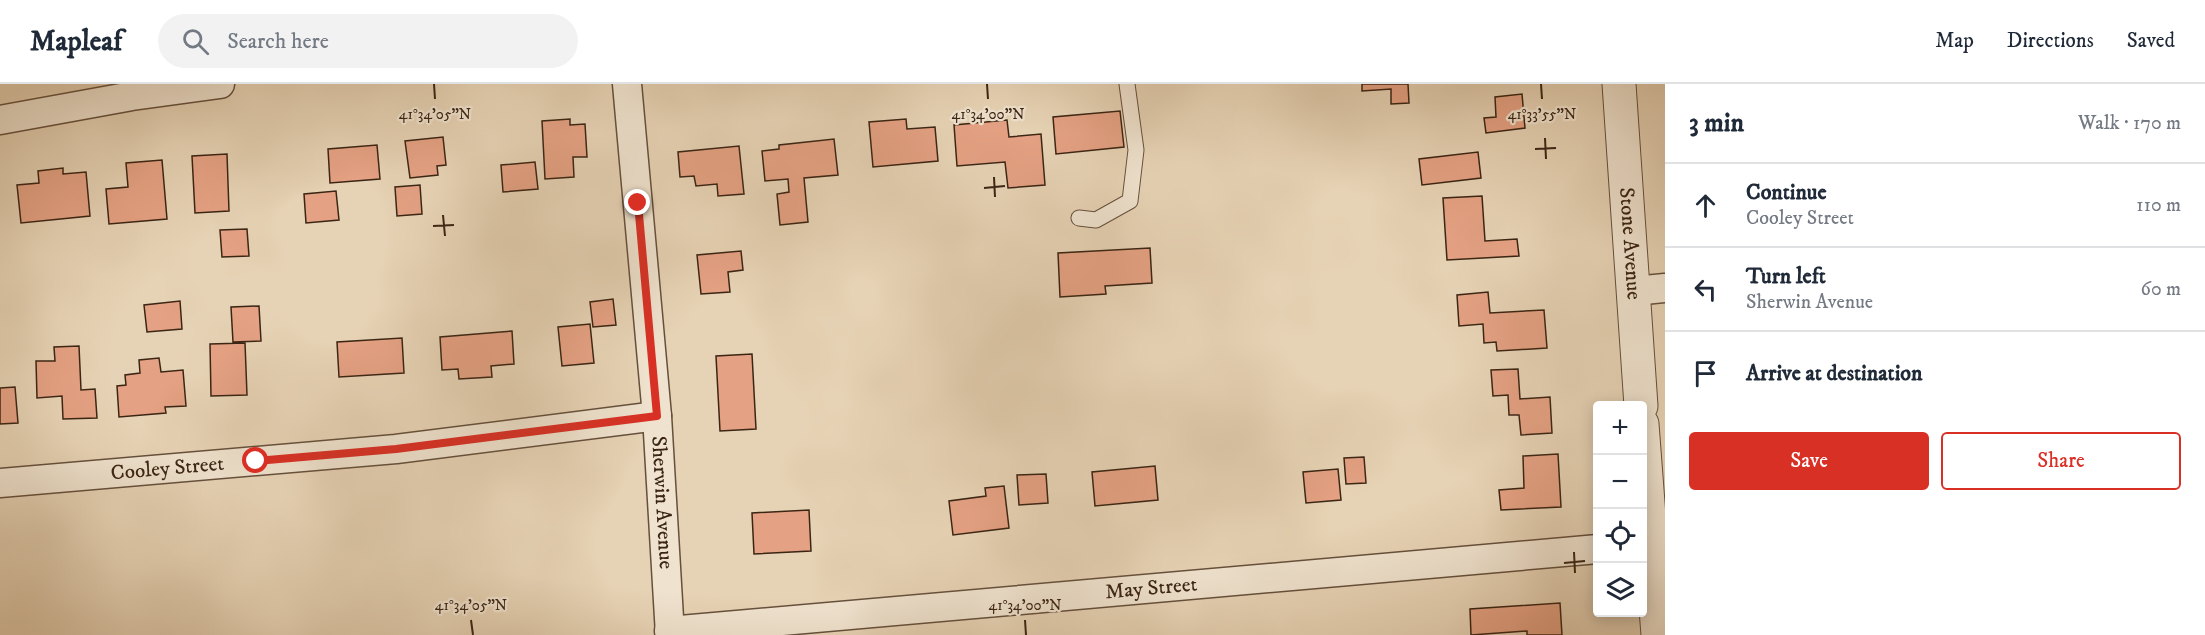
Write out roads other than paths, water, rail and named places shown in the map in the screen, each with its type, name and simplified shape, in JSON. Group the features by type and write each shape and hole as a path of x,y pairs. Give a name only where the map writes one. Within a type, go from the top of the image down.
{"street":[{"path":"0,120 132,96 220,84"},
{"name":"Sherwin Avenue","path":"627,84 657,416 669,633"},
{"name":"Stone Avenue","path":"1618,84 1649,290 1641,401"},
{"name":"Cooley Street","path":"0,483 396,449 657,416"},
{"path":"1643,455 1645,509"},
{"name":"May Street","path":"669,633 1593,549"},
{"path":"1647,552 1658,635"}],"lane":[{"path":"1079,218 1096,220 1130,201 1136,150 1127,84"}]}
